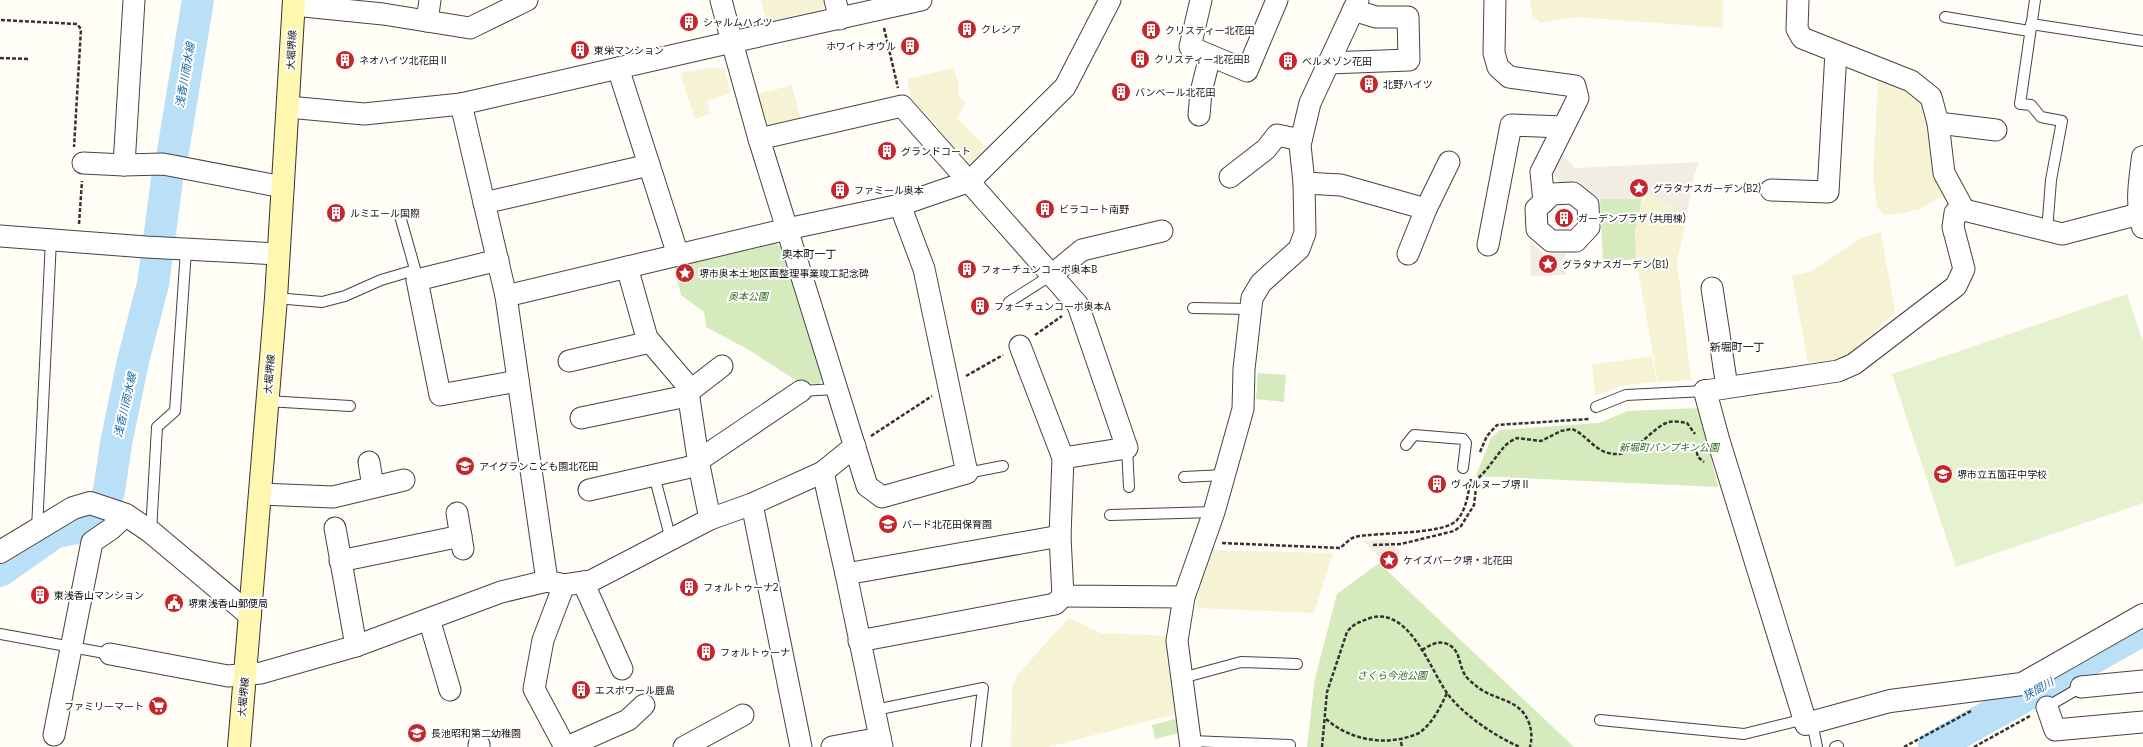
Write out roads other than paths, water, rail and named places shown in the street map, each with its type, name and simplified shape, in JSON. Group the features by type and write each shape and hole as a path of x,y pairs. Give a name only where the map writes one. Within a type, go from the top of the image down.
{"main road":[{"name":"大堀堺線","path":"239,747 276,298 294,3"}],"street":[{"path":"124,165 134,0"},
{"path":"427,21 430,0"},
{"path":"294,3 383,14 470,28 527,0"},
{"path":"721,0 759,139 867,486 882,497 967,473 924,270 900,205"},
{"path":"288,107 364,114 461,104 732,42 837,10 880,10 921,0"},
{"path":"506,296 787,229 900,205 970,181 1065,87 1110,0"},
{"path":"1201,0 1190,48 1246,72 1277,0"},
{"path":"1495,0 1494,53 1498,67 1509,77 1575,86 1578,98 1541,172 1544,202"},
{"path":"1798,0 1797,29 1802,38 1911,81 1930,97 1938,123 1944,173 1964,210"},
{"path":"1191,744 1177,641 1184,597 1214,512 1243,409 1244,369 1252,298 1261,283 1299,249 1304,234 1304,183 1301,140 1310,103 1328,63 1355,5 1376,17 1408,17 1409,60 1328,63"},
{"path":"1771,190 1828,192 1836,52"},
{"path":"1199,115 1201,92 1210,56"},
{"path":"618,68 678,255"},
{"path":"461,104 506,296 518,381 565,583 622,669"},
{"path":"759,139 902,106 1053,274 1078,305 1127,448 1063,458"},
{"path":"1938,123 1996,130"},
{"path":"1488,245 1511,125 1563,128"},
{"path":"1230,177 1266,149 1277,135 1301,140"},
{"path":"2143,156 2138,195 2141,220 2062,234 1964,210 1955,213 1953,227 1964,269 1956,286 1854,364 1838,371 1705,391 1716,431 1809,720 1890,701 2022,684 2143,615"},
{"path":"83,162 124,165 163,164 283,187"},
{"path":"1408,254 1426,209 1449,162"},
{"path":"484,203 649,165"},
{"path":"1304,183 1341,185 1426,209"},
{"path":"1053,274 1082,250 1162,231"},
{"path":"0,236 146,247 278,254"},
{"path":"498,260 416,275 440,396 518,381"},
{"path":"627,267 647,338 687,385 710,519"},
{"path":"1712,288 1727,387"},
{"path":"569,361 650,342"},
{"path":"859,641 1056,604 1063,596 1060,536 1063,458 1020,346"},
{"path":"581,418 682,397 722,366"},
{"path":"589,490 654,475 699,462 800,391"},
{"path":"110,654 228,676 244,676 261,673 356,646 501,592 565,583 592,581 710,519 752,504 823,472 855,446"},
{"path":"369,462 373,486"},
{"path":"823,472 881,743 832,747"},
{"path":"260,494 333,497 373,486 404,480"},
{"path":"0,552 73,508 90,503 122,513 151,532 250,614"},
{"path":"752,504 801,747"},
{"path":"54,735 70,647 92,542 111,529 122,513"},
{"path":"340,561 462,543 457,513"},
{"path":"335,528 356,646"},
{"path":"846,574 1060,536"},
{"path":"565,583 543,640 534,689 566,747 628,720 644,705"},
{"path":"1063,596 1184,597"},
{"path":"429,619 450,690"},
{"path":"2081,687 2143,681"},
{"path":"2043,709 2055,730 2143,722"},
{"path":"684,747 743,715"}],"lane":[{"path":"2035,0 2020,104 2031,105 2040,117 2062,121 2051,180 2047,231"},
{"path":"1945,17 2143,41"},
{"path":"276,298 322,302 345,296 381,280 416,275 400,216"},
{"path":"37,531 51,240"},
{"path":"151,532 157,427 175,411 177,249"},
{"path":"1009,302 1053,274"},
{"path":"1193,308 1250,309"},
{"path":"800,391 836,389"},
{"path":"1596,407 1626,395 1705,391"},
{"path":"267,401 350,406"},
{"path":"1406,445 1414,435 1463,439 1466,443 1463,468"},
{"path":"1127,448 1129,487"},
{"path":"967,473 1002,466"},
{"path":"654,475 671,540"},
{"path":"1184,476 1224,475"},
{"path":"1110,515 1214,512"},
{"path":"0,634 110,654"},
{"path":"1182,678 1241,662 1297,664"},
{"path":"2043,709 2081,687"},
{"path":"875,710 982,688 976,747"},
{"path":"1600,720 1744,734 1809,720 1817,747"},
{"path":"1191,744 1290,745"}],"waterway":[{"name":"浅香川雨水線","path":"173,151 198,0"},
{"name":"浅香川雨水線","path":"0,571 54,533 80,527 99,519 109,491 116,444 133,361 153,284 167,180"},
{"name":"狭間川","path":"1934,747 2143,630"}],"place":[{"name":"シャルムハイツ","path":"689,22"},
{"name":"クレシア","path":"967,29"},
{"name":"クリスティー北花田","path":"1151,30"},
{"name":"ホワイトオウル","path":"910,46"},
{"name":"東栄マンション","path":"580,50"},
{"name":"クリスティー北花田B","path":"1140,59"},
{"name":"ネオハイツ北花田Ⅱ","path":"345,60"},
{"name":"ベルメゾン花田","path":"1288,61"},
{"name":"北野ハイツ","path":"1369,84"},
{"name":"バンベール北花田","path":"1121,92"},
{"name":"グランドコート","path":"887,151"},
{"name":"グラタナスガーデン(B2)","path":"1639,188"},
{"name":"ファミール奥本","path":"840,190"},
{"name":"ビラコート南野","path":"1045,209"},
{"name":"ルミエール国際","path":"336,213"},
{"name":"ガーデンプラザ (共用棟)","path":"1564,218"},
{"name":"グラタナスガーデン(B1)","path":"1548,264"},
{"name":"フォーチュンコーポ奥本B","path":"967,269"},
{"name":"堺市奥本土地区画整理事業竣工記念碑","path":"685,273"},
{"name":"フォーチュンコーポ奥本A","path":"980,306"},
{"name":"アイグランこども園北花田","path":"465,466"},
{"name":"堺市立五箇荘中学校","path":"1943,474"},
{"name":"ヴィルヌーブ堺Ⅱ","path":"1437,484"},
{"name":"バード北花田保育園","path":"888,524"},
{"name":"ケイズパーク堺・北花田","path":"1389,560"},
{"name":"フォルトゥーナ2","path":"689,587"},
{"name":"東浅香山マンション","path":"40,595"},
{"name":"堺東浅香山郵便局","path":"174,603"},
{"name":"フォルトゥーナ","path":"706,652"},
{"name":"エスポワール鹿島","path":"581,690"},
{"name":"ファミリーマート","path":"158,706"},
{"name":"長池昭和第二幼稚園","path":"417,733"}],"district":[{"name":"奥本町一丁","path":"809,254"},
{"name":"新堀町一丁","path":"1737,347"}],"park label":[{"name":"奥本公園","path":"748,296"},
{"name":"新堀町パンプキン公園","path":"1669,447"},
{"name":"さくら今池公園","path":"1392,675"}]}
